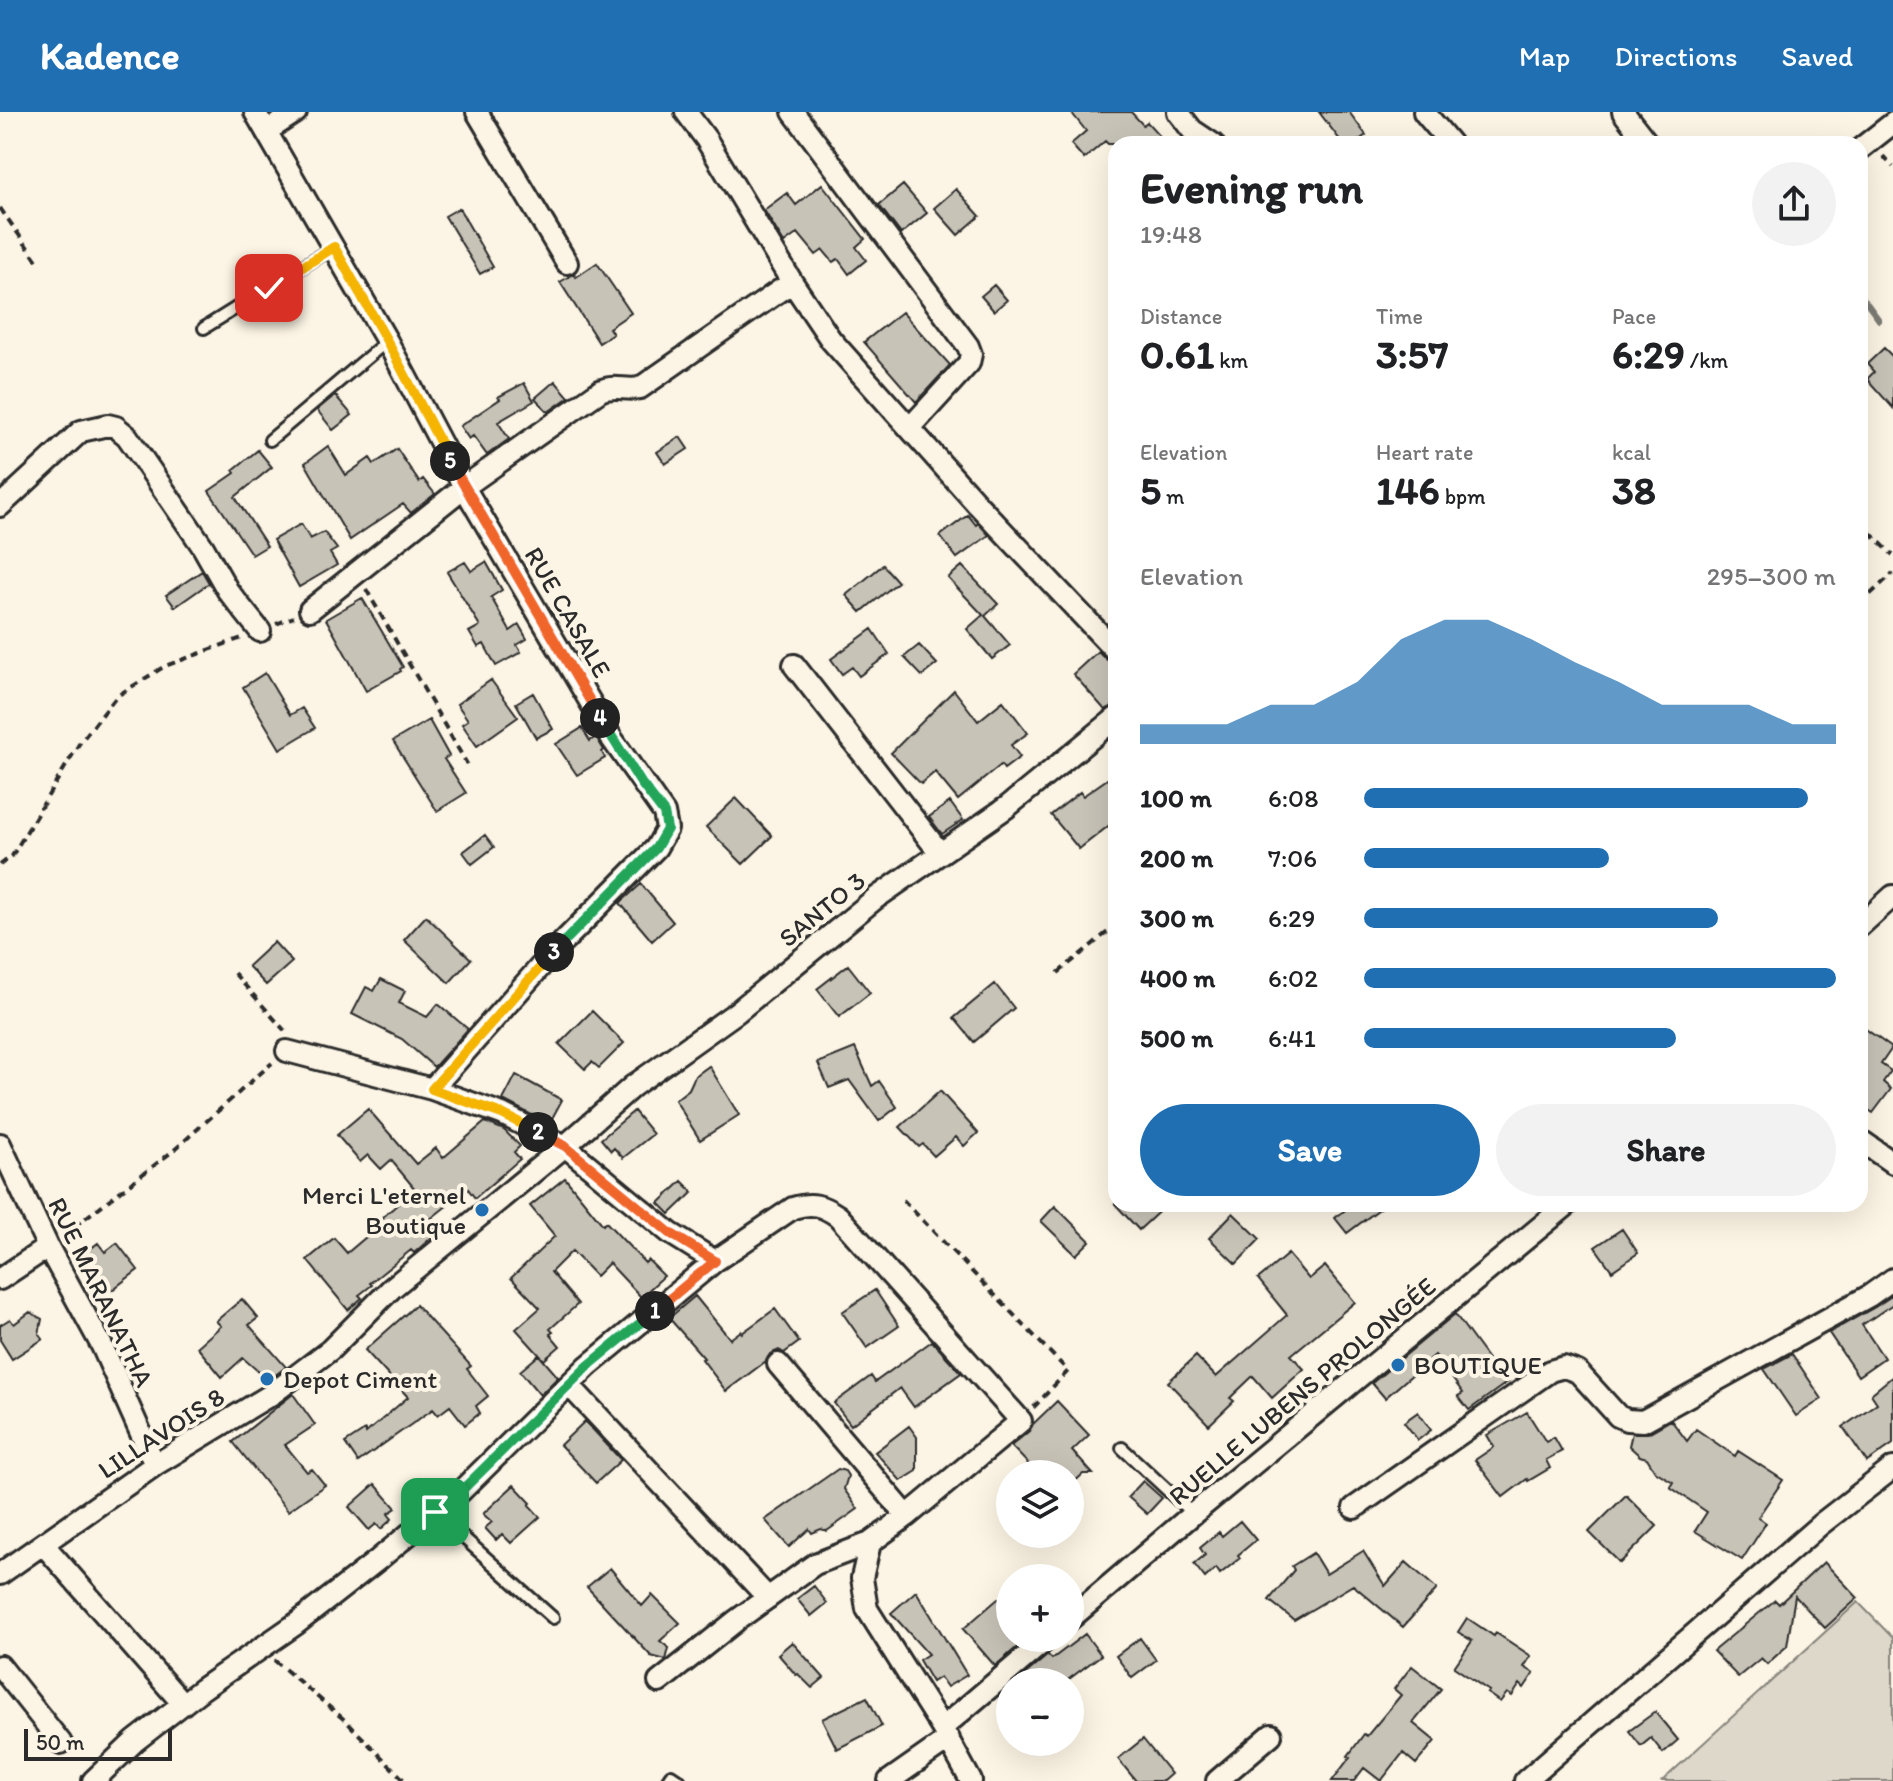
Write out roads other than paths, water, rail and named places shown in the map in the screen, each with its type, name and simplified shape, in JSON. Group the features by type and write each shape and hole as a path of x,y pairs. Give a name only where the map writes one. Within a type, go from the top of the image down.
{"street":[{"name":"RUE CASALE","path":"255,112 387,341 464,487 612,739 664,813 667,829 656,848 556,949 432,1089"},
{"path":"267,131 296,112"},
{"path":"477,112 567,263"},
{"path":"686,112 831,340 978,505 1108,643"},
{"path":"793,112 971,354 969,363 910,428"},
{"path":"1178,112 1201,136"},
{"path":"1424,112 1444,136"},
{"path":"1623,112 1642,136"},
{"path":"1868,143 1893,123"},
{"path":"310,610 464,487 600,391 607,387 640,388 792,282"},
{"path":"0,506 81,431 99,426 116,427 127,436 203,547 228,591 260,631"},
{"path":"794,665 940,853"},
{"name":"SANTO 3","path":"565,1146 633,1086 737,1012 876,898 1007,807 1108,725"},
{"path":"1868,919 1893,896"},
{"path":"287,1051 432,1089 502,1114 565,1146 670,1233 715,1261"},
{"name":"RUE MARANATHA","path":"0,1144 48,1247 102,1346 155,1465"},
{"name":"LILLAVOIS 8","path":"0,1574 155,1465 272,1394 330,1350 392,1288 565,1146"},
{"path":"1868,1146 1893,1163"},
{"path":"93,1781 135,1741 296,1624 461,1491 588,1366 715,1261 793,1208 806,1204 824,1207 838,1216 1021,1421 870,1543 815,1564 659,1682"},
{"name":"RUELLE LUBENS PROLONGÉE","path":"1084,1607 1558,1212"},
{"path":"0,1279 48,1247"},
{"path":"1354,1508 1550,1371 1564,1367 1578,1372 1618,1416 1643,1421 1869,1296 1893,1279"},
{"path":"778,1364 907,1516"},
{"path":"569,1385 768,1598"},
{"path":"1525,1781 1821,1524 1893,1468"},
{"path":"870,1543 862,1578 867,1609 946,1733 971,1781"},
{"path":"43,1544 183,1704"},
{"path":"889,1781 1033,1652"},
{"path":"0,1666 61,1743"},
{"path":"1217,1781 1271,1735"}],"lane":[{"path":"204,328 334,247"},
{"path":"270,440 387,341"},
{"path":"1122,1448 1193,1514"},
{"path":"435,1512 553,1618"},
{"path":"667,1781 671,1775 680,1781"}],"waterway":[{"path":"1868,305 1879,320"}],"place":[{"name":"Merci L'eternel Boutique","path":"482,1210"},
{"name":"BOUTIQUE","path":"1398,1365"},
{"name":"Depot Ciment","path":"267,1379"}]}
